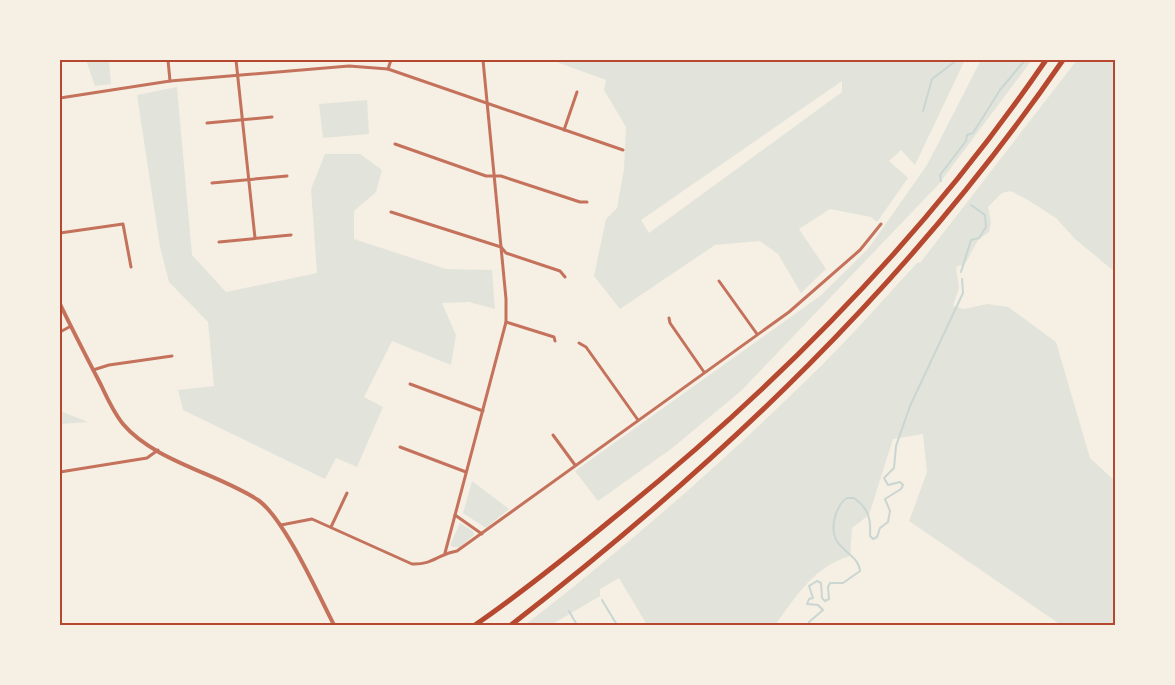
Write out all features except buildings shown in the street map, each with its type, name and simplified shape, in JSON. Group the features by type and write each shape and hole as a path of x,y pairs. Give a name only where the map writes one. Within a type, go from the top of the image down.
{"highway":[{"path":"475,625 531,585 686,460 753,400 822,332 902,247 940,202 1014,107 1046,60"},
{"path":"511,625 690,478 825,350 932,232 1020,122 1063,60"}],"street":[{"path":"168,60 170,81"},
{"path":"236,60 255,238"},
{"path":"388,69 391,60"},
{"path":"445,553 506,322 495,176 483,60"},
{"path":"60,98 170,81 349,66 388,69 623,150"},
{"path":"564,130 577,92"},
{"path":"207,123 272,117"},
{"path":"395,144 486,176 495,176 580,202 587,202"},
{"path":"212,182 287,176"},
{"path":"391,212 501,247 506,253 560,271 565,276"},
{"path":"60,233 123,224 131,267"},
{"path":"280,525 312,519 412,564 425,565 435,561 445,553 457,551 814,292 860,250 881,224"},
{"path":"219,242 291,234"},
{"path":"719,281 757,334"},
{"path":"60,304 123,425 143,441 159,450 259,501 280,525 334,625"},
{"path":"668,318 704,372"},
{"path":"506,322 554,337 555,341"},
{"path":"60,332 71,326"},
{"path":"579,343 586,347 638,420"},
{"path":"93,370 109,365 172,356"},
{"path":"410,384 484,411"},
{"path":"553,435 575,465"},
{"path":"400,447 466,472"},
{"path":"60,472 147,458 159,450"},
{"path":"331,527 347,494"},
{"path":"455,516 482,534"}],"shaded area":[{"path":"86,60 109,60 111,84 95,86"},
{"path":"551,60 965,60 915,165 901,150 889,161 908,178 877,222 871,217 830,209 799,229 826,269 801,293 778,254 760,241 715,245 620,309 594,276 606,219 617,208 624,169 626,127 604,90 606,80","holes":["842,81 842,92 649,233 641,220"]},
{"path":"981,60 1032,60 938,185 741,391 671,449 598,501 575,471 820,296 868,249 927,165"},
{"path":"1077,60 1115,60 1115,272 1075,239 1056,218 1011,191 1002,193 988,207 991,222 989,232 978,240 965,264 956,267 959,288 953,306 964,309 987,304 1008,307 1056,342 1090,458 1115,481 1115,625 1061,625 909,521 927,472 923,434 893,439 869,515 852,528 850,556 826,567 816,575 799,593 775,625 647,625 619,578 600,589 600,596 551,625 525,625 603,563 679,498 753,431 837,350 918,262 920,263"},
{"path":"177,87 192,255 226,292 317,273 311,189 325,154 360,154 382,170 376,192 354,211 354,239 446,269 492,270 495,309 469,302 442,303 456,335 451,365 392,341 364,397 383,407 357,467 336,458 325,479 183,410 178,390 214,386 208,322 169,282 160,247 137,95"},
{"path":"367,100 369,134 323,138 319,104"},
{"path":"60,411 88,422 60,424"},
{"path":"472,481 509,509 486,528 463,513"},
{"path":"460,523 473,531 474,535 460,547 453,547 450,545"}],"waterway":[{"path":"923,111 932,79 957,60"},
{"path":"941,181 940,175 966,141 967,135 973,133 1000,90 1025,60"},
{"path":"961,272 971,240 979,238 986,227 985,215 971,205"},
{"path":"809,625 809,622 823,610 818,605 807,604 809,599 813,598 809,586 817,581 821,583 822,598 825,601 829,599 828,587 830,583 843,583 860,571 854,558 843,549 835,537 833,528 835,517 841,504 847,498 854,498 863,506 868,515 870,536 873,539 877,537 880,528 888,522 890,511 885,499 901,489 903,485 900,482 888,485 884,478 894,468 896,446 910,406 963,293 962,279"},
{"path":"602,600 617,625"},
{"path":"569,611 577,625"}]}
